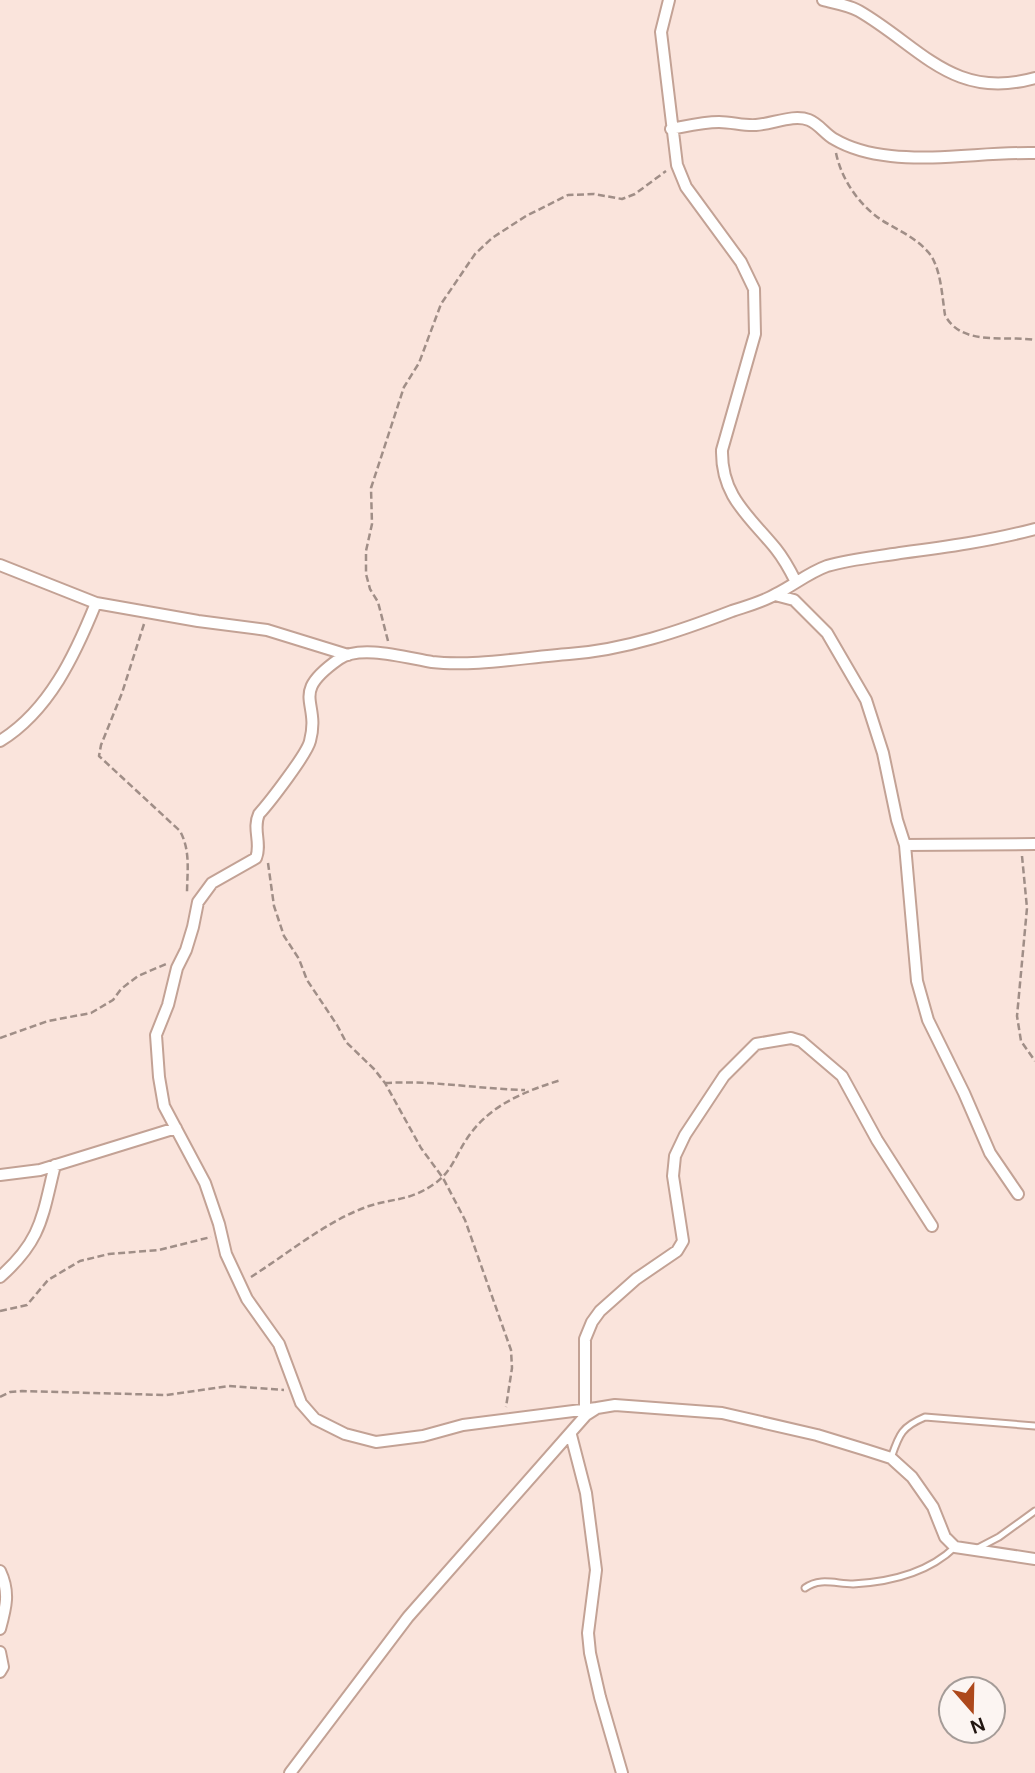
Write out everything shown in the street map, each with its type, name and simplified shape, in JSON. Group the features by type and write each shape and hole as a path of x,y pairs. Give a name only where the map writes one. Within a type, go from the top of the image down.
{"street":[{"path":"669,0 662,32 677,164 686,187 741,262 754,289 755,334 722,450 722,469 732,497 777,550 796,582"},
{"path":"823,0 861,12 938,68 971,81 1003,83 1035,78"},
{"path":"671,129 721,122 768,124 795,118 807,119 817,124 835,140 869,152 891,156 1035,153"},
{"path":"1035,529 989,541 853,560 827,567 775,595 692,626 574,654 435,662 363,653 339,659 310,687 310,742 304,755 259,814 255,823 258,853 252,862 212,883 198,902 193,927 156,1035 164,1106 205,1184 226,1254 239,1284 279,1344 295,1391 315,1419 345,1434 376,1442 423,1436 463,1425 615,1405 722,1413 817,1435 891,1458 912,1476 933,1507 945,1537 955,1547 1035,1559"},
{"path":"0,565 96,603 267,630 348,655"},
{"path":"775,595 794,600 827,633 866,700 883,753 897,821 905,845 917,981 928,1020 990,1153 1018,1195"},
{"path":"0,741 24,724 43,702 62,674 96,603"},
{"path":"905,845 1035,844"},
{"path":"290,1773 408,1617 591,1409 585,1339 592,1322 600,1311 636,1279 677,1251 683,1241 673,1176 675,1156 685,1135 724,1076 755,1044 791,1038 801,1041 842,1076 890,1161 932,1226"},
{"path":"0,1175 40,1170 176,1128"},
{"path":"0,1277 26,1252 34,1240 55,1165"},
{"path":"570,1435 586,1493 596,1570 588,1633 590,1653 622,1773"},
{"path":"0,1571 7,1593 0,1629"},
{"path":"0,1652 3,1667 0,1672"}],"lane":[{"path":"891,1458 899,1435 909,1423 925,1417 1035,1426"},
{"path":"974,1550 999,1537 1035,1511"},
{"path":"805,1588 822,1581 851,1584 911,1574 941,1561 955,1547"}],"path":[{"path":"835,140 838,163 852,191 889,225 905,232 928,252 934,261 949,323 968,335 1035,340"},
{"path":"396,656 386,637 378,602 370,589 366,574 366,551 372,524 371,488 404,387 419,363 441,304 475,254 492,238 526,215 568,195 594,194 622,199 635,194 677,164"},
{"path":"147,611 99,757 180,831 184,839 188,866 187,897"},
{"path":"1021,845 1027,908 1017,1016 1021,1041 1035,1060"},
{"path":"266,853 278,920 307,980 346,1042 385,1083 421,1148 443,1178 465,1220 511,1350 510,1391 503,1420"},
{"path":"0,1038 48,1021 91,1013 113,1000 121,989 138,976 182,958"},
{"path":"239,1284 326,1228 370,1206 400,1200 421,1192 443,1178 479,1123 500,1106 527,1090 561,1080"},
{"path":"385,1083 527,1090"},
{"path":"0,1311 30,1303 48,1280 80,1261 109,1254 159,1250 222,1235"},
{"path":"0,1397 10,1391 166,1395 229,1385 295,1391"}]}
